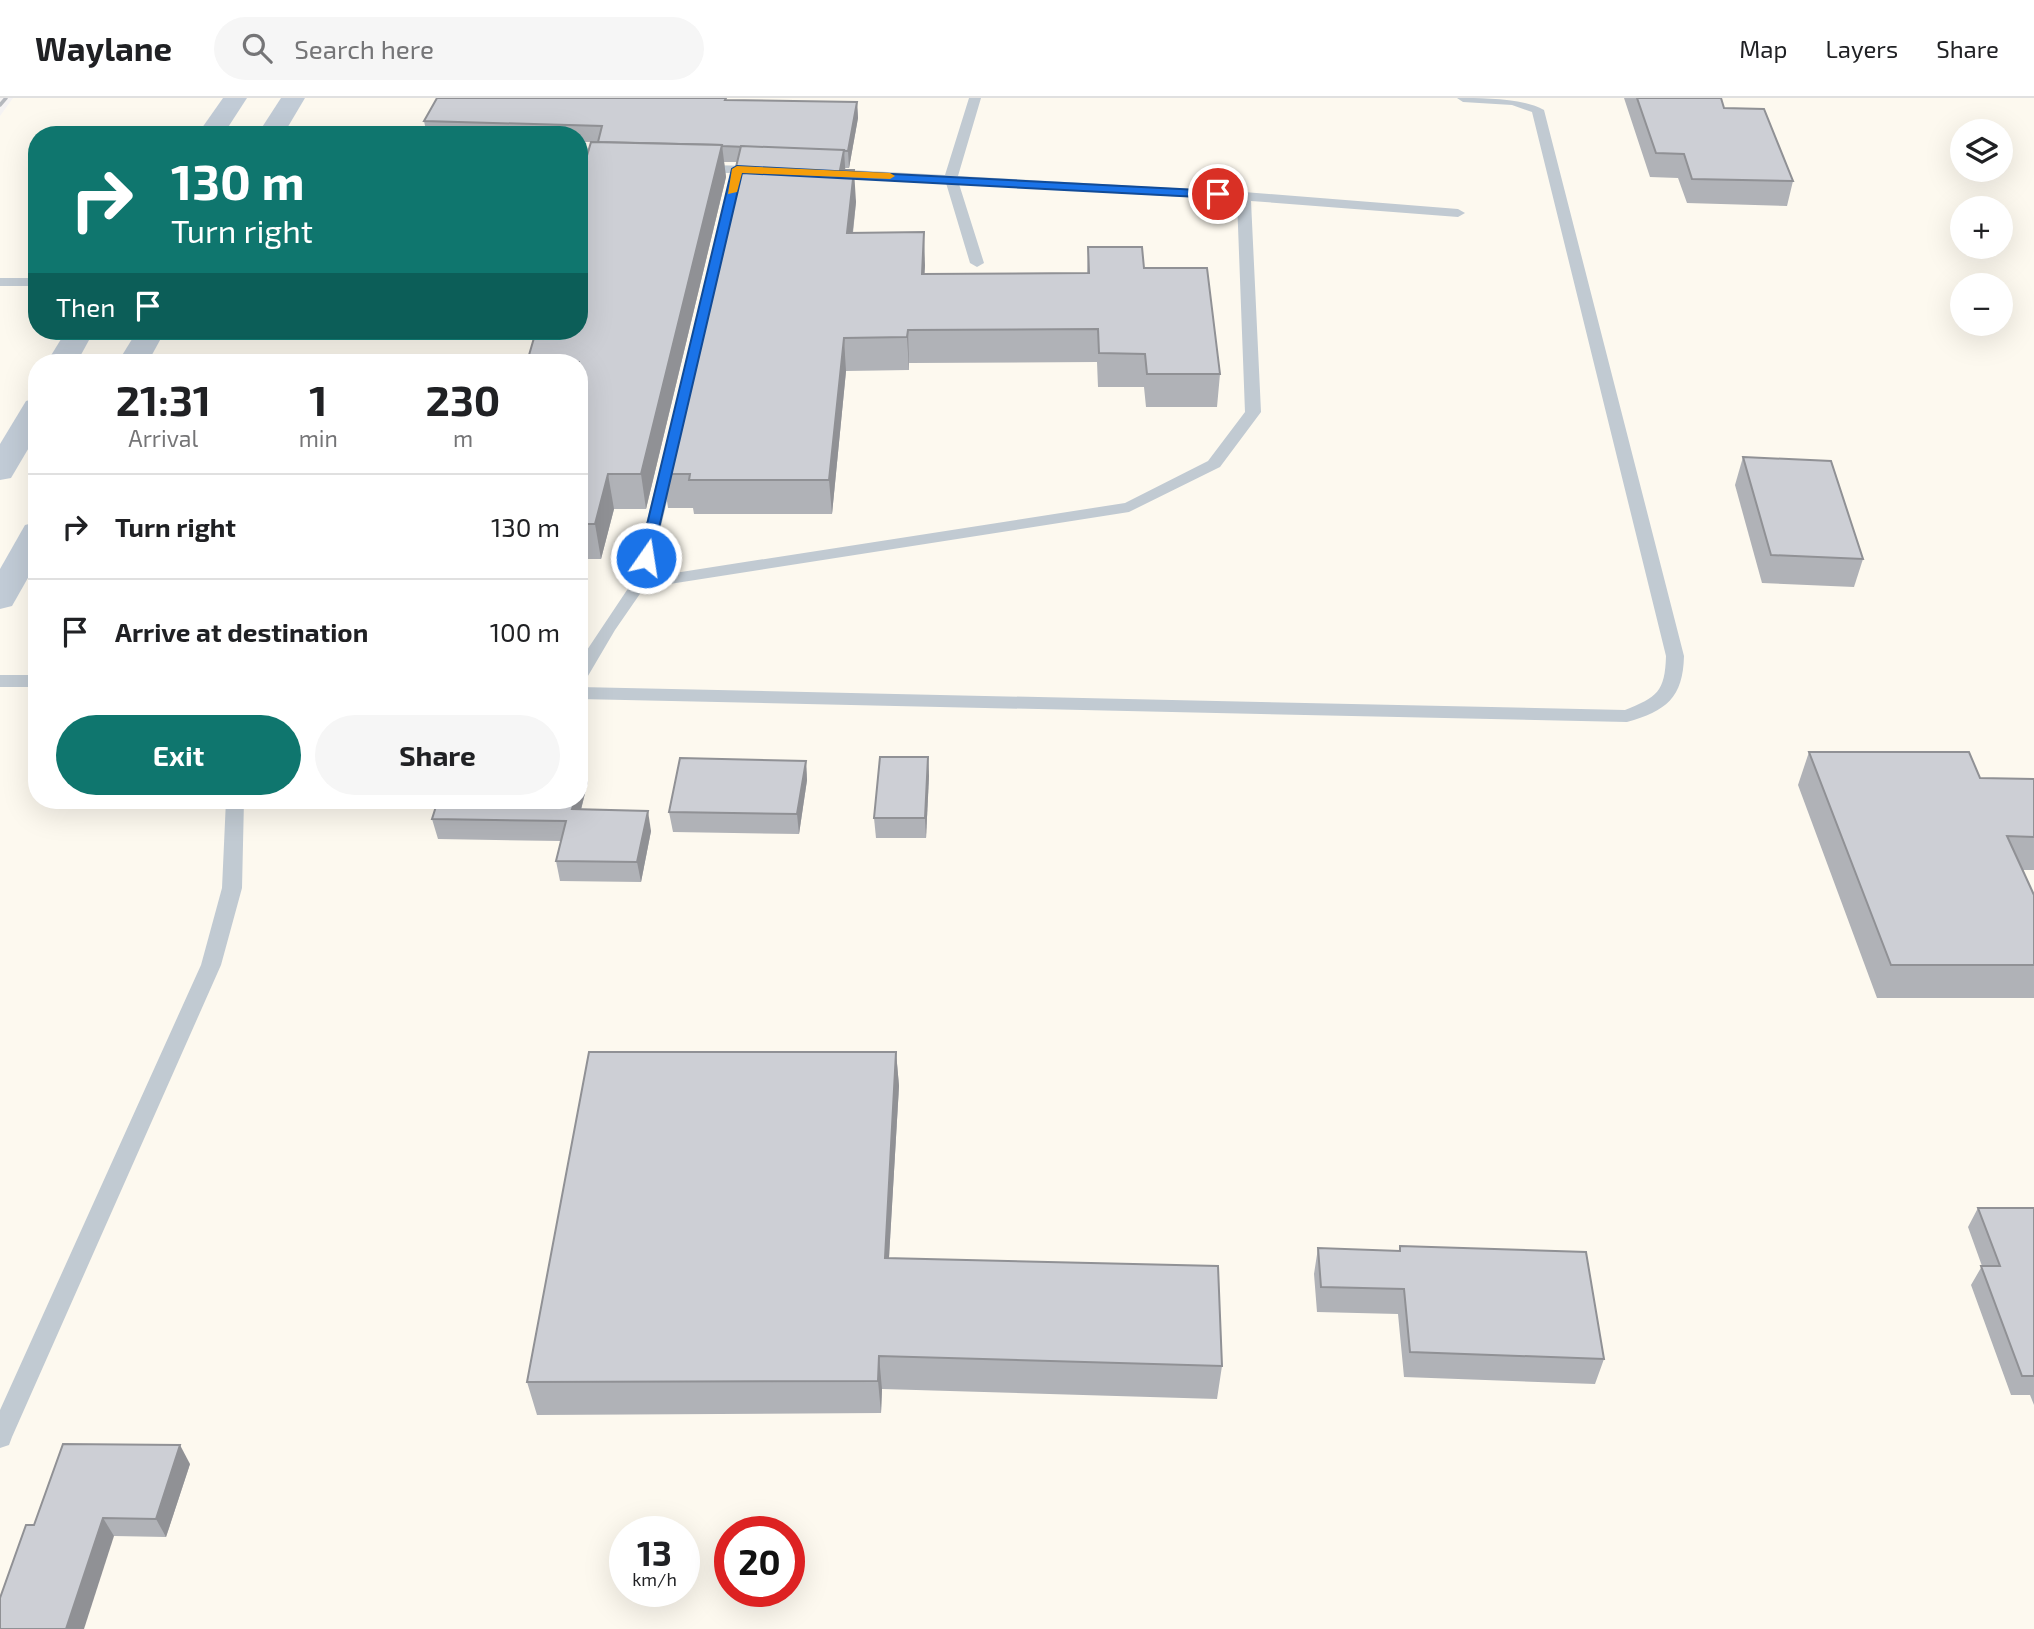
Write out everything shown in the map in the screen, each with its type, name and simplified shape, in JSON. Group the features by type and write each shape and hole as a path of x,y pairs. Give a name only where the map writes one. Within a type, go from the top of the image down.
{"main road":[{"path":"215,126 235,98"},
{"path":"276,126 293,98"},
{"path":"0,471 28,423"},
{"path":"0,599 28,548"}],"lane":[{"path":"975,98 951,178 976,263"},
{"path":"588,693 1628,716 1660,702 1676,682 1675,656 1538,110 1528,104 1513,101 1463,98"},
{"path":"684,168 736,176 777,171"},
{"path":"817,173 951,178 1458,212"},
{"path":"639,583 1129,507 1214,464 1253,412 1244,196"},
{"path":"0,282 28,282"},
{"path":"588,662 639,583 674,436"},
{"path":"0,681 28,681"},
{"path":"0,1437 211,965 232,888 235,809"}],"shaded area":[{"path":"13,98 2034,98 2034,1629 0,1629 0,116"}],"building":[{"path":"437,98 726,98 725,100 857,102 848,151 598,142 602,126 424,121"},
{"path":"1637,98 1721,98 1724,108 1764,109 1793,181 1692,179 1684,154 1656,153"},
{"path":"591,142 722,145 641,474 608,474 595,524 588,524 588,354 529,354 533,340 588,340 588,152"},
{"path":"741,146 844,150 840,170 854,170 847,233 924,232 922,274 1089,273 1088,247 1142,247 1144,268 1207,268 1220,374 1147,374 1145,354 1099,353 1098,329 908,330 907,337 844,338 829,480 689,480 690,474 663,474"},
{"path":"1743,457 1831,461 1863,559 1771,555"},
{"path":"1809,752 1969,752 1980,778 2034,779 2034,837 2007,836 2034,895 2034,965 1891,965"},
{"path":"880,757 928,757 925,818 874,818"},
{"path":"680,758 806,761 797,814 669,812"},
{"path":"435,809 648,811 637,862 556,861 566,821 432,819"},
{"path":"589,1052 896,1052 885,1258 1218,1266 1222,1366 879,1356 878,1381 527,1382"},
{"path":"1978,1208 2034,1208 2034,1376 2022,1376 1981,1266 2000,1266"},
{"path":"1400,1246 1586,1252 1604,1359 1410,1352 1404,1289 1321,1287 1318,1248 1400,1251"},
{"path":"63,1444 180,1445 156,1519 103,1518 66,1629 0,1629 0,1598 26,1525 34,1525"}],"railway":[{"path":"0,105 6,98"}],"slow traffic":[{"path":"732,192 737,169 890,176"}],"route":[{"path":"646,558 737,169 951,178 1218,194"}]}
